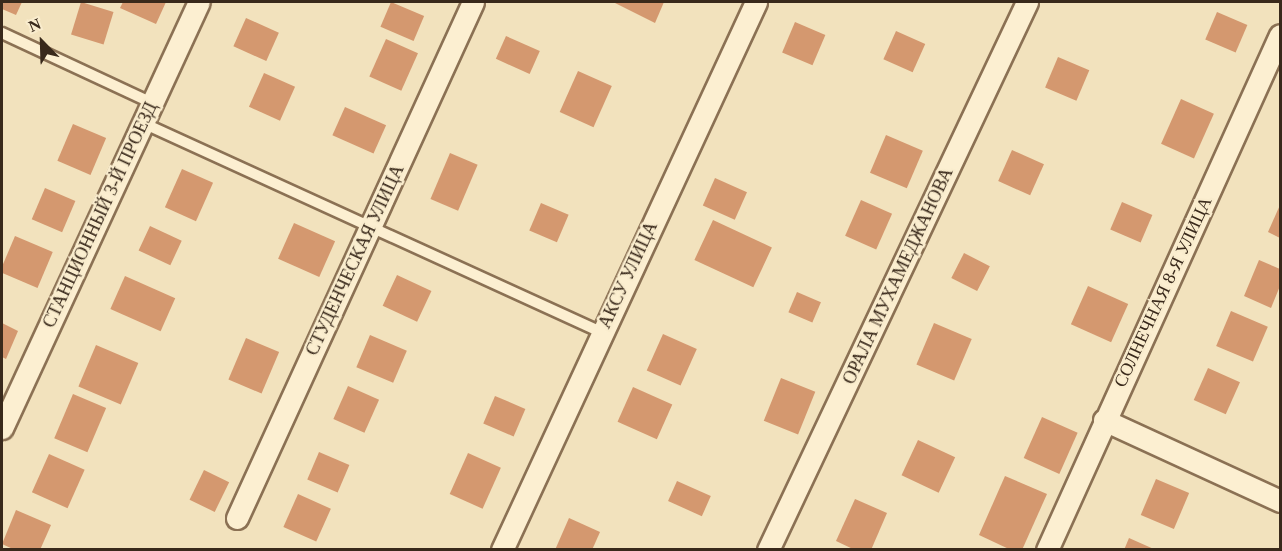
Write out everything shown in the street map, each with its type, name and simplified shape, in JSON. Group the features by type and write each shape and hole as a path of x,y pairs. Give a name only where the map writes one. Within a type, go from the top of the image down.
{"street":[{"name":"СТАНЦИОННЫЙ 3-Й ПРОЕЗД","path":"2,428 200,2"},
{"name":"СТУДЕНЧЕСКАЯ УЛИЦА","path":"237,518 473,2"},
{"name":"АКСУ УЛИЦА","path":"502,549 756,2"},
{"name":"ОРАЛА МУХАМЕДЖАНОВА","path":"768,549 1027,2"},
{"name":"СОЛНЕЧНАЯ 8-Я УЛИЦА","path":"1047,549 1281,35"},
{"path":"1104,420 1281,501"}],"lane":[{"path":"2,33 152,103"},
{"path":"143,123 601,332"}],"building":[{"path":"2,2 22,2 16,15 2,9"},
{"path":"81,2 114,12 104,44 71,35"},
{"path":"123,2 166,2 156,24 120,8"},
{"path":"391,2 424,16 414,41 380,27"},
{"path":"613,2 664,2 655,23"},
{"path":"1217,12 1247,25 1236,53 1205,40"},
{"path":"246,18 279,33 266,61 233,46"},
{"path":"795,22 825,35 812,65 782,52"},
{"path":"896,31 925,44 913,72 883,59"},
{"path":"506,36 540,51 530,74 496,59"},
{"path":"386,39 418,53 401,91 369,76"},
{"path":"1058,57 1089,70 1076,101 1045,87"},
{"path":"578,71 612,86 593,127 560,112"},
{"path":"264,73 295,87 280,121 249,107"},
{"path":"1181,99 1214,114 1194,158 1161,144"},
{"path":"345,107 386,125 374,154 332,135"},
{"path":"73,124 106,138 91,175 57,161"},
{"path":"886,135 923,151 907,188 870,173"},
{"path":"1012,150 1044,164 1030,195 998,181"},
{"path":"450,153 478,165 458,211 430,199"},
{"path":"182,169 213,183 196,221 165,207"},
{"path":"715,178 747,192 735,220 703,205"},
{"path":"45,188 75,201 62,232 32,219"},
{"path":"861,200 892,214 876,249 845,236"},
{"path":"1122,202 1152,215 1141,243 1110,230"},
{"path":"541,203 569,215 557,242 529,231"},
{"path":"1280,205 1280,238 1268,232"},
{"path":"713,220 772,247 753,287 694,260"},
{"path":"294,223 335,241 319,277 278,259"},
{"path":"150,226 182,241 170,265 139,250"},
{"path":"15,236 53,252 38,288 2,273 2,267"},
{"path":"964,253 990,266 977,291 951,278"},
{"path":"1259,260 1280,269 1280,286 1271,308 1244,296"},
{"path":"397,275 431,291 417,322 383,306"},
{"path":"125,276 175,298 161,331 110,309"},
{"path":"1088,286 1128,304 1111,342 1071,324"},
{"path":"797,292 821,302 812,322 788,312"},
{"path":"1231,311 1268,327 1253,362 1216,346"},
{"path":"2,323 18,331 6,359 2,357"},
{"path":"934,323 972,339 954,380 916,364"},
{"path":"663,334 697,349 681,386 647,371"},
{"path":"370,335 407,351 393,383 356,367"},
{"path":"246,338 279,352 262,393 228,379"},
{"path":"96,345 138,363 121,404 78,386"},
{"path":"1208,368 1240,382 1226,414 1194,400"},
{"path":"781,378 815,392 798,435 764,421"},
{"path":"348,386 379,400 364,433 333,419"},
{"path":"633,387 672,404 657,439 618,422"},
{"path":"73,394 106,408 87,452 54,438"},
{"path":"495,396 525,409 514,437 483,424"},
{"path":"1042,417 1078,433 1059,474 1024,458"},
{"path":"918,440 955,457 939,493 902,475"},
{"path":"319,452 349,465 338,493 307,480"},
{"path":"468,453 501,468 483,509 450,494"},
{"path":"49,454 85,470 68,508 32,492"},
{"path":"204,470 229,482 215,512 190,500"},
{"path":"1005,476 1047,494 1022,550 1011,550 979,535"},
{"path":"1156,479 1189,493 1174,529 1141,515"},
{"path":"677,481 711,496 702,516 668,501"},
{"path":"298,494 331,509 316,542 283,527"},
{"path":"855,499 887,513 871,550 855,550 836,541"},
{"path":"16,510 51,525 40,550 15,550 2,544"},
{"path":"569,518 600,532 592,550 555,550"},
{"path":"1129,538 1156,550 1124,550"}]}
